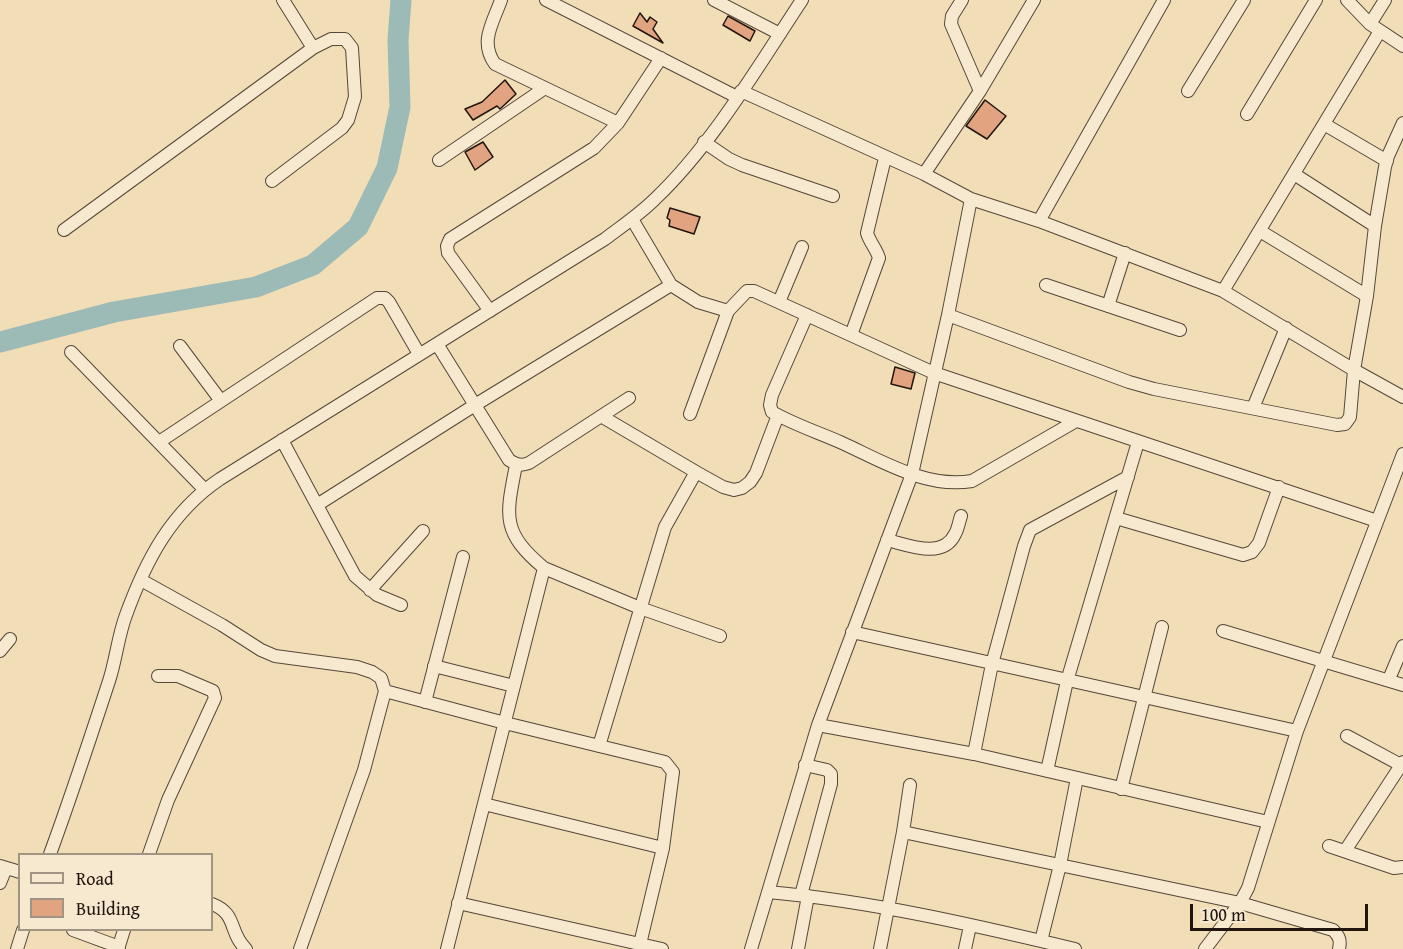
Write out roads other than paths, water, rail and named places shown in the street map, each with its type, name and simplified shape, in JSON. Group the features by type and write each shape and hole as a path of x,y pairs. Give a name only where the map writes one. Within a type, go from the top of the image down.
{"street":[{"path":"283,0 313,48"},
{"path":"501,0 486,47 495,64 618,123"},
{"path":"51,853 111,676 126,616 155,546 184,508 204,489 605,239 632,219 656,199 691,161 802,0"},
{"path":"962,0 952,16 951,24 980,91"},
{"path":"924,174 980,91 1034,0"},
{"path":"1040,221 1164,0"},
{"path":"1188,91 1244,0"},
{"path":"1247,114 1316,0"},
{"path":"1347,0 1375,28 1403,45"},
{"path":"1223,291 1324,124 1375,28 1385,0"},
{"path":"548,1 662,58 924,174 971,199 1040,221 1223,291 1403,397"},
{"path":"717,1 780,34"},
{"path":"64,230 313,48 331,39 345,39 351,48 355,97 352,109 342,128 272,181"},
{"path":"490,311 448,253 447,246 450,239 594,148 618,123 662,58"},
{"path":"439,160 545,88"},
{"path":"948,315 1129,382 1154,389 1337,425 1345,424 1350,417 1354,369 1387,161 1403,123"},
{"path":"1324,124 1387,161"},
{"path":"704,142 742,165 833,196"},
{"path":"851,335 879,258 867,233 885,158"},
{"path":"1294,174 1375,226"},
{"path":"752,949 818,725 912,474 948,315 971,199"},
{"path":"632,219 671,285 698,302 728,311"},
{"path":"1260,231 1367,296"},
{"path":"779,302 802,247"},
{"path":"1108,306 1125,253"},
{"path":"317,505 671,285"},
{"path":"1046,285 1180,330"},
{"path":"690,414 728,311 747,291 754,291 934,373 1377,521"},
{"path":"159,442 377,298 385,298 388,302 419,354"},
{"path":"807,315 772,395 770,405 772,412 912,474 960,483 972,481 1076,421"},
{"path":"1253,408 1286,328"},
{"path":"436,344 509,460 516,465 529,463 629,398"},
{"path":"180,346 221,401"},
{"path":"71,352 204,489"},
{"path":"601,416 696,472 723,487 734,490 750,482 756,473 778,415"},
{"path":"282,440 356,576 370,590 401,605"},
{"path":"1047,771 1067,681 1138,442"},
{"path":"1205,949 1240,903 1254,871 1297,731 1403,454"},
{"path":"516,465 508,513 511,529 517,542 544,568 640,608 720,636"},
{"path":"599,746 665,527 696,472"},
{"path":"974,754 992,664 1030,530 1128,477"},
{"path":"1116,518 1243,555 1252,552 1259,543 1279,487"},
{"path":"887,540 936,549 948,545 956,534 961,516"},
{"path":"370,590 423,531"},
{"path":"425,702 464,557"},
{"path":"447,949 544,568"},
{"path":"141,580 275,656 357,668 372,672 381,678 385,691 364,770 300,949"},
{"path":"1121,789 1162,627"},
{"path":"1223,631 1403,685"},
{"path":"852,632 1297,731"},
{"path":"0,651 10,639"},
{"path":"1389,679 1403,646"},
{"path":"434,666 514,686"},
{"path":"149,853 168,800 215,698 213,691 178,676 158,676"},
{"path":"385,691 665,762 673,772 663,848 640,944"},
{"path":"818,725 974,754 1268,822"},
{"path":"1346,851 1402,763 1347,736"},
{"path":"798,949 805,896 831,784 831,774 827,770 805,765"},
{"path":"1041,941 1060,865 1077,778"},
{"path":"880,949 910,785"},
{"path":"484,804 663,848"},
{"path":"903,832 1240,903 1325,927 1338,935 1339,948"},
{"path":"1329,846 1394,868 1403,867"},
{"path":"0,883 3,867 18,871"},
{"path":"768,892 887,908 1075,949"},
{"path":"458,903 662,949"},
{"path":"213,904 226,911 230,916 234,931 246,949"},
{"path":"965,949 970,926"},
{"path":"16,949 23,931"},
{"path":"76,931 119,948 124,931"}],"waterway":[{"path":"0,342 114,312 256,287 313,265 358,227 387,168 400,107 398,40 401,0"}]}
